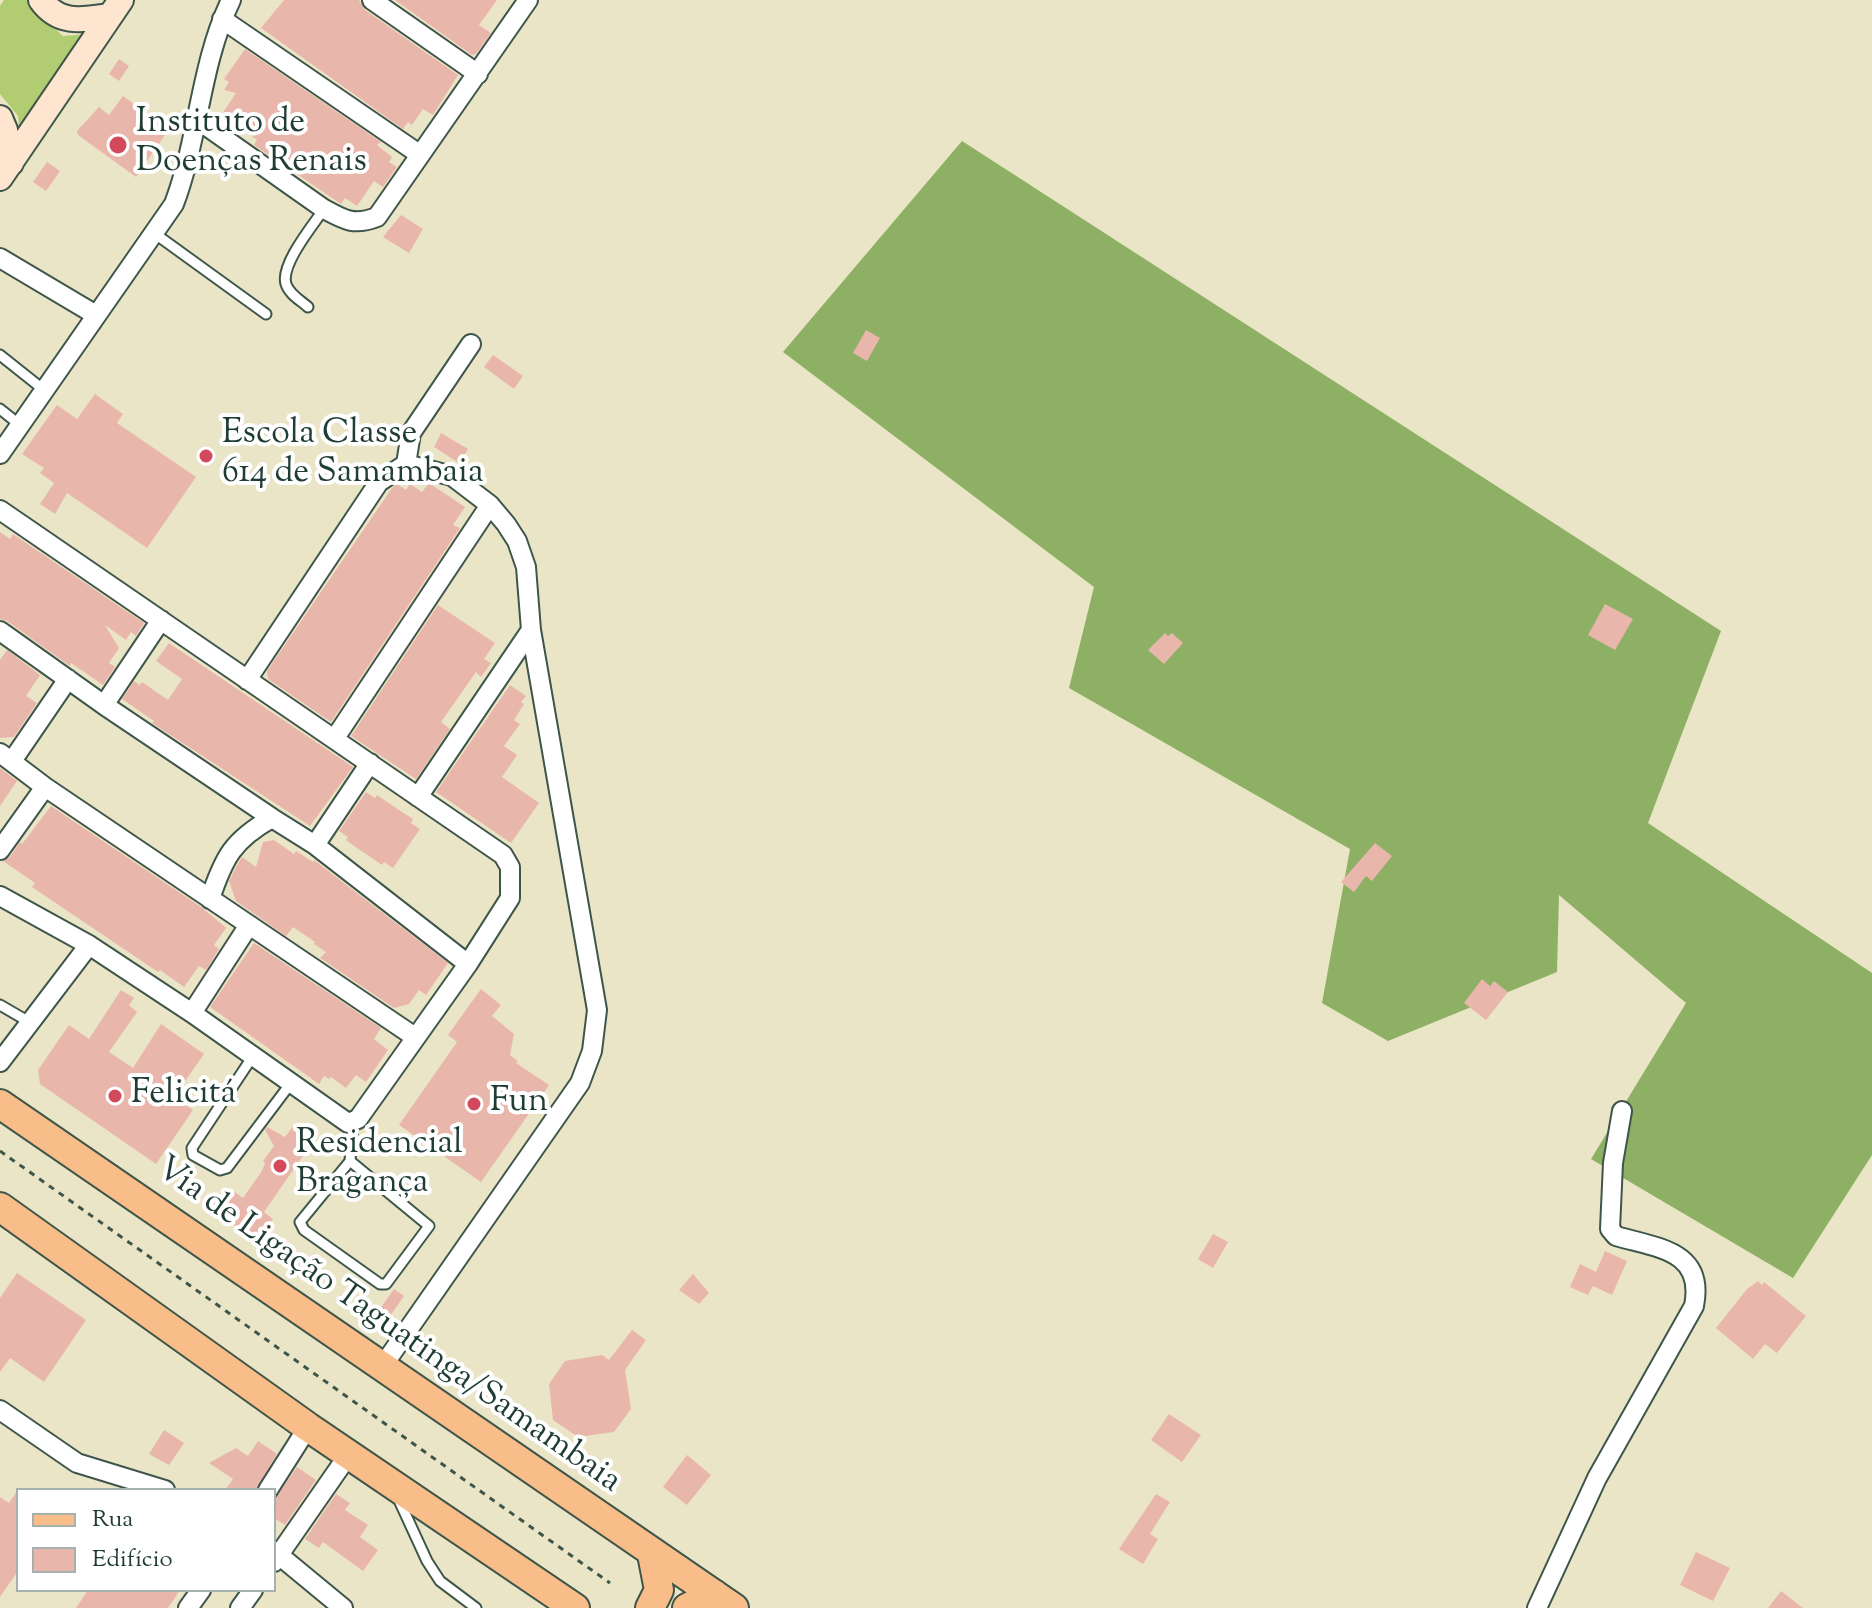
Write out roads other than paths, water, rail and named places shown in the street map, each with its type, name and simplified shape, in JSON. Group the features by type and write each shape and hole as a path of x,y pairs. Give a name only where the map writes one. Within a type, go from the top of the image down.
{"main road":[{"path":"41,0 48,11 74,20 115,8"},
{"path":"5,171 115,8"},
{"path":"0,118 5,130 5,171"},
{"name":"Via de Ligação Taguatinga/Samambaia","path":"0,1104 724,1601"},
{"path":"0,1207 308,1427 575,1608"},
{"path":"650,1608 659,1590 652,1554"},
{"path":"687,1608 724,1601"}],"street":[{"path":"0,454 174,204 222,19 231,0"},
{"path":"372,0 478,74"},
{"path":"195,118 345,221 360,223 377,217 528,0"},
{"path":"222,19 419,154"},
{"path":"0,258 96,315"},
{"path":"247,680 379,482 406,464 411,433 471,344"},
{"path":"382,1367 580,1083 592,1051 597,1010 531,630 526,567 517,541 490,505 452,476 406,464"},
{"path":"335,738 490,505"},
{"path":"0,510 503,855 510,867 510,898 468,964 353,1123 348,1123 89,945 0,896"},
{"path":"104,705 161,620"},
{"path":"418,797 531,630"},
{"path":"0,631 104,705 315,845 468,964"},
{"path":"68,679 6,757 45,787 415,1037"},
{"path":"315,845 370,763"},
{"path":"0,850 45,787"},
{"path":"210,899 228,855 247,832 272,818"},
{"path":"192,1013 249,925"},
{"path":"0,1062 89,945"},
{"path":"1537,1608 1597,1478 1694,1306 1697,1288 1692,1269 1678,1255 1616,1236 1610,1229 1613,1163 1622,1111"},
{"path":"0,1410 77,1463 158,1488"},
{"path":"269,1488 308,1427"},
{"path":"343,1608 276,1556 349,1454"}],"lane":[{"path":"308,307 290,293 284,281 287,265 324,209"},
{"path":"154,233 266,314"},
{"path":"0,355 44,390"},
{"path":"0,409 20,425"},
{"path":"0,1005 31,1023"},
{"path":"253,1056 192,1148 193,1155 220,1170 227,1168 291,1083"},
{"path":"350,1161 429,1226 386,1284 380,1284 301,1226 300,1222 350,1161 353,1123"},
{"path":"392,1484 427,1561 440,1581 476,1608"}],"place":[{"name":"Instituto de Doenças Renais","path":"118,145"},
{"name":"Escola Classe 614 de Samambaia","path":"206,456"},
{"name":"Felicitá","path":"115,1096"},
{"name":"Fun","path":"474,1104"},
{"name":"Residencial Bragança","path":"280,1166"}]}
